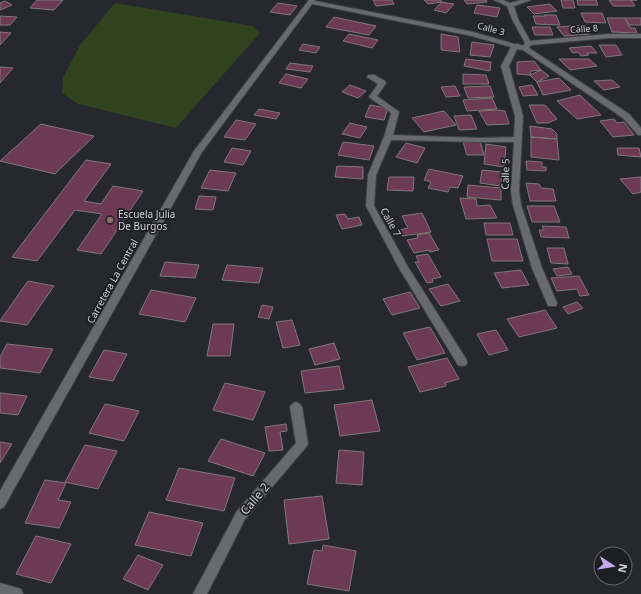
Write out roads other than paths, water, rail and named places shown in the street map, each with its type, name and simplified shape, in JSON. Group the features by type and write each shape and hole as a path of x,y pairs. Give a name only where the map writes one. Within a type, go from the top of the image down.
{"street":[{"path":"497,0 510,5 528,0"},
{"name":"Calle 3","path":"311,1 473,34 516,45 527,46 626,116 641,133"},
{"name":"Carretera La Central","path":"0,503 198,151 311,1"},
{"path":"510,5 527,46"},
{"name":"Calle 8","path":"527,46 608,36 641,36"},
{"name":"Calle 5","path":"516,45 505,66 519,116 515,191 517,205 537,268 552,303"},
{"name":"Calle 7","path":"370,77 382,83 373,97 395,112 388,137 372,175 370,206 404,268 462,362"},
{"path":"388,137 518,139"},
{"name":"Calle 2","path":"200,594 241,515 302,444 296,407"},
{"path":"0,590 16,594"}],"place":[{"name":"Escuela Julia De Burgos","path":"110,220"}]}
